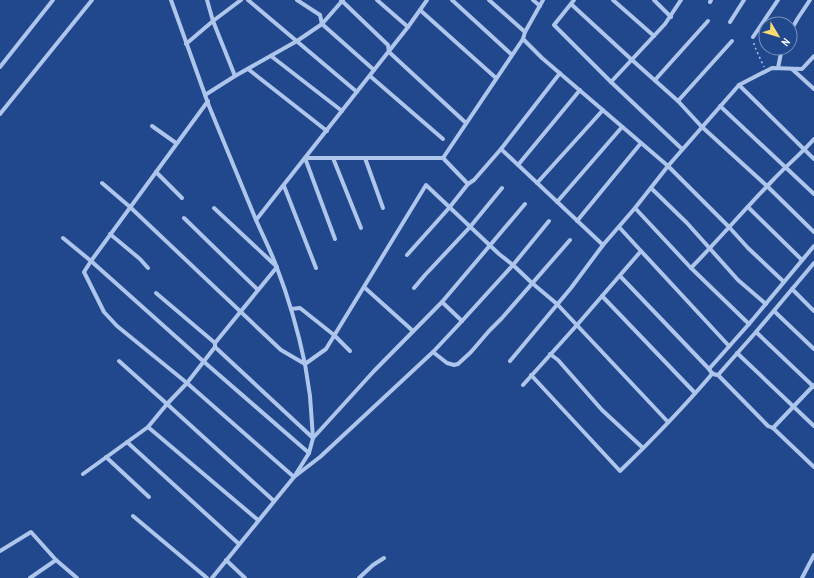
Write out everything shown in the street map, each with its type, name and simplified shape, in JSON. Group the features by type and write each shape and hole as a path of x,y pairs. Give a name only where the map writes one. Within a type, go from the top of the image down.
{"street":[{"path":"0,67 53,0"},
{"path":"0,114 92,0"},
{"path":"171,0 205,95 256,220 277,267 291,309 306,364 313,438 309,453 294,477 212,578"},
{"path":"207,0 213,21 235,76"},
{"path":"186,44 241,0"},
{"path":"248,0 357,92"},
{"path":"297,0 320,15 322,24 374,70"},
{"path":"205,95 297,41 322,24 342,0 388,45 389,52 466,123"},
{"path":"377,0 408,27"},
{"path":"256,220 389,52 426,0"},
{"path":"452,0 512,54"},
{"path":"489,0 525,32"},
{"path":"533,0 540,6"},
{"path":"443,158 522,39 544,0"},
{"path":"613,0 654,36"},
{"path":"654,0 671,17"},
{"path":"612,82 671,17 681,0"},
{"path":"730,22 744,0"},
{"path":"753,37 778,0"},
{"path":"798,18 810,0"},
{"path":"682,149 554,25 573,2 632,60 678,101 702,127 767,186 814,232"},
{"path":"420,10 496,78"},
{"path":"655,80 708,21"},
{"path":"522,39 668,166 748,248 784,282"},
{"path":"678,101 732,41"},
{"path":"271,56 342,111"},
{"path":"778,68 780,56"},
{"path":"510,361 682,149 739,85 772,68 802,70 812,62 814,56"},
{"path":"248,69 327,131"},
{"path":"792,69 814,89"},
{"path":"407,255 449,208 468,184 474,180 501,149 560,73"},
{"path":"370,76 444,139"},
{"path":"739,85 814,159"},
{"path":"518,165 580,90"},
{"path":"208,101 110,234 84,272 104,312 117,326 187,383 294,477"},
{"path":"720,106 814,194"},
{"path":"537,183 603,110"},
{"path":"152,126 176,144"},
{"path":"557,202 622,127"},
{"path":"691,268 767,186 805,150 814,139"},
{"path":"577,221 641,142"},
{"path":"501,149 603,245"},
{"path":"305,158 443,158 468,184"},
{"path":"305,158 335,239"},
{"path":"333,158 361,228"},
{"path":"365,158 383,208"},
{"path":"156,172 182,198"},
{"path":"102,183 130,207 281,350 306,364"},
{"path":"306,364 326,349 426,185 470,228 557,304 668,422"},
{"path":"284,186 316,268"},
{"path":"414,288 470,228 502,188"},
{"path":"651,188 687,223 738,280 766,304"},
{"path":"313,438 374,371 442,302 525,204"},
{"path":"748,207 802,260"},
{"path":"214,208 277,267"},
{"path":"634,208 691,268 748,324"},
{"path":"184,218 258,290"},
{"path":"294,477 320,457 432,352 513,265 549,221"},
{"path":"619,227 729,346"},
{"path":"110,234 140,259 148,268"},
{"path":"63,238 309,453"},
{"path":"432,352 447,363 454,365 458,364 471,352 570,240"},
{"path":"709,369 814,246"},
{"path":"523,385 641,251"},
{"path":"718,375 814,264"},
{"path":"83,474 148,427 187,383 240,312 277,267"},
{"path":"810,268 814,272"},
{"path":"620,276 709,369 712,374 718,375 768,426 774,428 814,467"},
{"path":"364,287 413,331"},
{"path":"792,290 814,311"},
{"path":"156,293 215,345 313,438"},
{"path":"602,296 695,393"},
{"path":"442,302 462,321"},
{"path":"291,309 300,308 334,335 350,351"},
{"path":"774,311 814,348"},
{"path":"756,332 814,386 793,406 774,428"},
{"path":"737,353 814,426"},
{"path":"550,354 558,360 602,410 643,448"},
{"path":"119,361 274,501"},
{"path":"531,375 620,471 712,374"},
{"path":"148,427 258,520"},
{"path":"127,442 239,544"},
{"path":"106,457 149,497"},
{"path":"133,516 207,578"},
{"path":"0,551 31,532 56,560 77,578"},
{"path":"802,578 814,555"},
{"path":"359,578 373,565 384,558"},
{"path":"30,578 56,560"},
{"path":"226,560 245,578"}],"path":[{"path":"753,37 754,45 766,71"}]}
